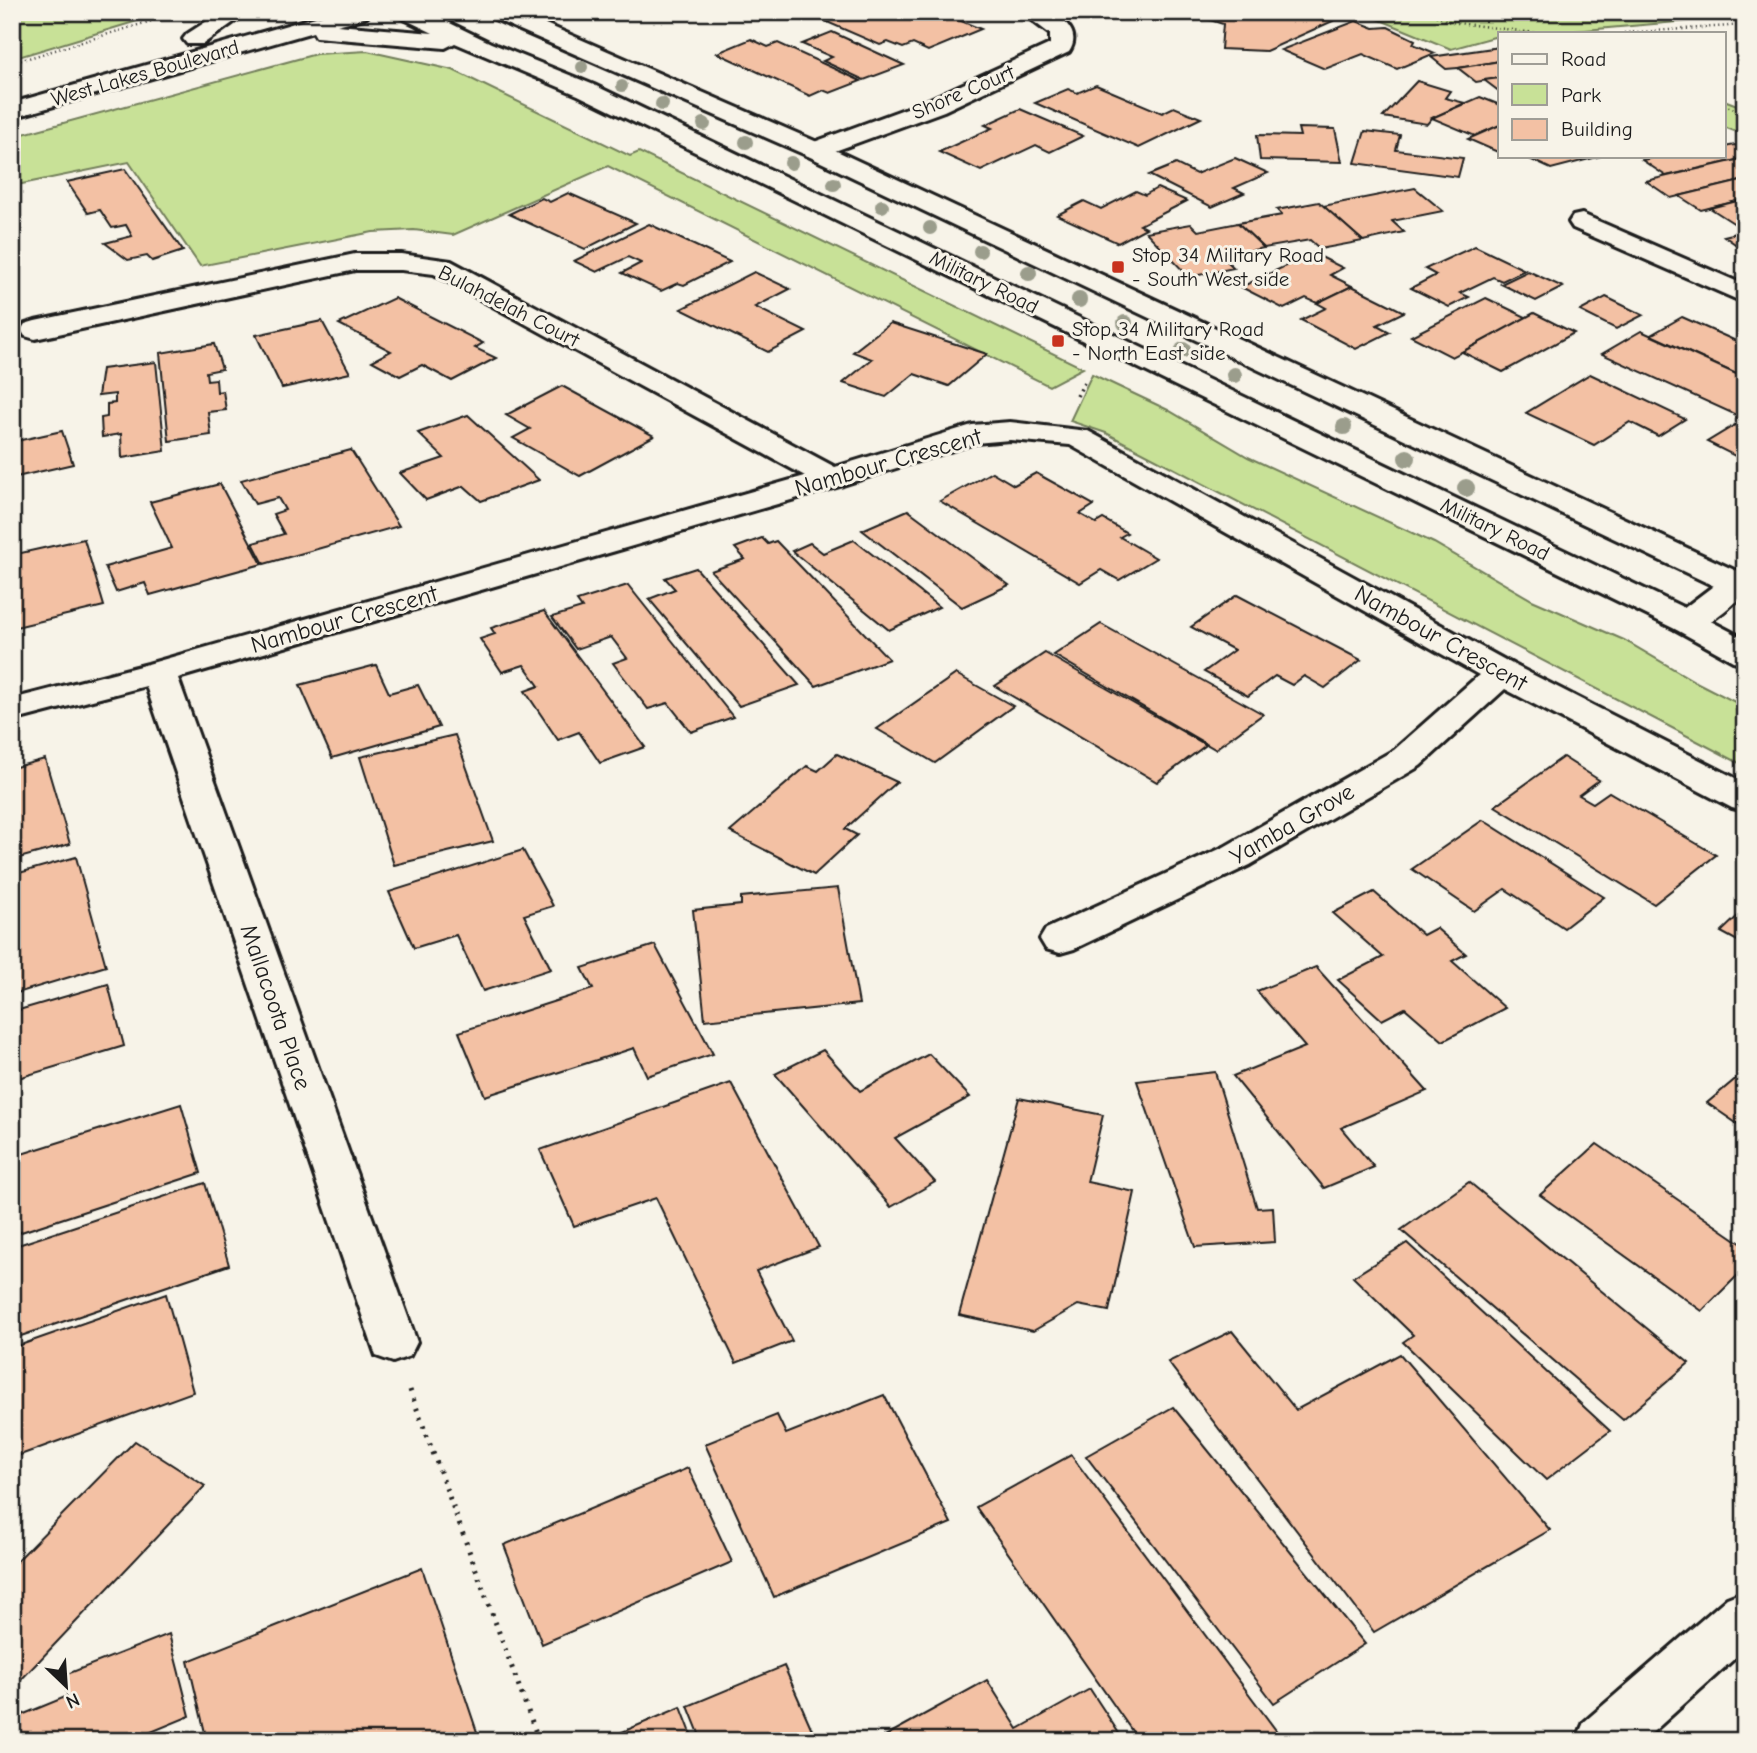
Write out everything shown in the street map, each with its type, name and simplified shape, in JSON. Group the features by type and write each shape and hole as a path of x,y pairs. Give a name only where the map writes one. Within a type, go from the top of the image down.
{"street":[{"path":"195,39 237,12"},
{"name":"West Lakes Boulevard","path":"78,69 195,39 359,12"},
{"name":"Military Road","path":"408,12 483,48 599,96 1687,622 1745,653"},
{"name":"Military Road","path":"498,12 815,150 1742,584"},
{"name":"Shore Court","path":"815,150 935,106 1061,47 1062,31 1032,12"},
{"path":"291,22 423,37 483,48"},
{"name":"West Lakes Boulevard","path":"12,111 291,22"},
{"path":"1582,222 1745,295"},
{"name":"Bulahdelah Court","path":"35,330 355,262 401,262 441,267 831,478"},
{"name":"Nambour Crescent","path":"12,710 159,673 831,478 972,434 1010,431 1077,437 1502,673 1745,799"},
{"path":"1687,622 1742,584"},
{"name":"Mallacoota Place","path":"159,673 393,1342"},
{"name":"Yamba Grove","path":"1060,939 1237,856 1407,758 1502,673"},
{"path":"1603,1741 1742,1624"}],"path":[{"path":"1429,12 1450,22 1528,32"},
{"path":"12,63 167,16"},
{"path":"1639,32 1745,25"},
{"path":"1726,106 1745,113"},
{"path":"393,1342 539,1741"}],"green space":[{"path":"18,12 167,12 12,59 12,17"},
{"path":"1361,12 1745,12 1745,16 1562,32 1498,32 1498,38 1494,37 1451,49"},
{"path":"367,51 453,70 630,156 639,152 1083,368 1049,386 608,166 453,235 414,230 373,232 200,266 129,162 12,186 12,137 316,54"},
{"path":"1726,101 1745,108 1745,135 1726,128"},
{"path":"1092,374 1168,410 1248,457 1434,543 1532,600 1624,640 1745,707 1745,766 1106,433 1070,421"}],"building":[{"path":"748,12 781,12 763,19"},
{"path":"848,12 939,12 981,29 928,51 913,44 903,48 888,42 880,45 827,22"},
{"path":"1174,12 1232,12 1210,20 1201,14"},
{"path":"1232,12 1328,12 1344,16 1266,51 1221,49 1223,24 1210,20"},
{"path":"1356,21 1374,28 1388,27 1415,40 1413,44 1435,53 1397,69 1363,54 1325,69 1281,50"},
{"path":"832,32 904,65 864,80 823,61 832,57 802,44"},
{"path":"751,39 768,47 778,43 861,81 830,93 823,90 810,96 717,53"},
{"path":"1498,47 1498,61 1458,68 1446,69 1431,57"},
{"path":"1498,61 1498,78 1476,82 1458,68"},
{"path":"1498,78 1498,90 1484,80"},
{"path":"1417,81 1450,91 1445,98 1465,103 1432,118 1427,124 1383,117"},
{"path":"1096,85 1162,113 1174,107 1201,118 1139,148 1035,103 1068,89 1077,93"},
{"path":"1480,97 1498,104 1498,126 1475,136 1432,118"},
{"path":"1020,109 1083,136 1050,152 1036,145 981,171 939,152 992,128 985,125"},
{"path":"1498,126 1498,152 1468,139"},
{"path":"1298,128 1335,129 1342,162 1260,160 1257,135 1300,136"},
{"path":"1365,131 1400,135 1396,150 1463,158 1458,177 1355,163"},
{"path":"1735,145 1745,151 1745,158 1666,176 1642,160 1726,158 1726,147"},
{"path":"1235,158 1268,173 1234,188 1244,193 1212,207 1149,175 1176,164 1196,174"},
{"path":"1527,158 1593,158 1551,169"},
{"path":"1745,158 1745,180 1671,198 1646,181"},
{"path":"125,169 183,251 152,261 147,256 128,260 105,243 132,236 126,225 112,228 100,210 88,213 67,182"},
{"path":"1745,180 1745,199 1701,210 1679,196"},
{"path":"1157,188 1187,201 1140,225 1146,228 1118,243 1057,215 1084,201 1101,209 1136,191 1145,195"},
{"path":"1415,188 1443,211 1392,221 1404,232 1363,241 1323,206"},
{"path":"568,193 636,223 585,249 509,214 542,198 550,202"},
{"path":"1745,199 1745,221 1735,224 1710,208"},
{"path":"1319,202 1363,241 1320,249 1310,240 1264,248 1238,223 1282,215 1277,210"},
{"path":"1238,223 1264,248 1222,256 1234,268 1189,277 1146,232 1191,224 1198,231"},
{"path":"649,224 730,262 684,285 678,283 661,291 622,273 641,263 628,257 597,272 574,261"},
{"path":"1745,231 1745,251 1724,236"},
{"path":"1475,246 1525,270 1502,281 1493,277 1460,293 1469,297 1449,307 1411,288 1436,275 1425,269"},
{"path":"1313,253 1343,268 1330,275 1352,286 1317,303 1306,298 1284,309 1241,287"},
{"path":"1528,271 1563,287 1536,301 1501,284"},
{"path":"754,272 790,289 755,307 806,332 768,352 681,309"},
{"path":"1352,286 1404,312 1377,325 1390,332 1356,349 1301,320 1326,308 1317,303"},
{"path":"1606,297 1643,315 1616,329 1580,311"},
{"path":"394,298 483,343 475,348 496,358 452,381 422,365 400,376 372,361 391,351 339,324"},
{"path":"1486,298 1528,318 1452,357 1411,336"},
{"path":"1534,313 1574,333 1503,372 1462,352"},
{"path":"1682,317 1745,345 1745,378 1651,335"},
{"path":"322,321 350,373 282,388 256,335"},
{"path":"890,323 987,354 949,386 914,374 886,397 843,383 872,359 853,352"},
{"path":"1641,331 1745,378 1745,419 1602,354"},
{"path":"214,344 222,369 206,372 207,380 216,379 217,392 223,391 226,410 208,412 211,435 169,441 160,353"},
{"path":"156,362 165,451 122,458 121,434 102,437 101,418 107,417 107,404 115,403 115,394 98,396 102,369"},
{"path":"1590,374 1685,419 1658,436 1630,422 1594,445 1526,413"},
{"path":"562,386 654,436 580,476 513,438 530,429 506,415"},
{"path":"468,415 539,480 481,501 464,486 426,500 400,473 444,458 418,433"},
{"path":"1735,425 1745,430 1745,461 1707,442"},
{"path":"62,431 73,464 12,478 12,442"},
{"path":"351,450 399,526 264,564 253,543 284,534 273,514 285,510 278,498 255,504 241,480"},
{"path":"992,472 1014,485 1036,473 1094,505 1080,514 1096,523 1103,519 1127,533 1120,537 1156,558 1119,580 1101,570 1080,583 940,501"},
{"path":"220,484 262,564 150,595 145,583 116,592 105,567 172,548 150,502"},
{"path":"908,510 1009,585 962,607 862,530"},
{"path":"762,538 768,544 776,541 889,659 816,686 711,571 745,559 735,548"},
{"path":"84,539 104,606 12,628 12,555"},
{"path":"854,540 939,607 889,630 792,551 810,543 823,553"},
{"path":"696,568 799,685 739,706 649,599 675,589 665,578"},
{"path":"628,585 733,717 691,732 668,703 648,709 613,663 627,658 611,637 576,649 552,617 582,608 577,601"},
{"path":"1237,595 1361,660 1325,688 1304,676 1292,685 1275,676 1248,696 1204,672 1234,650 1191,627"},
{"path":"544,611 645,747 600,763 579,732 558,740 525,691 539,686 524,665 502,672 480,639 495,634 491,628"},
{"path":"1101,624 1263,714 1215,749 1054,655"},
{"path":"1045,653 1206,745 1157,782 995,686"},
{"path":"376,665 389,693 418,685 439,727 332,758 300,685"},
{"path":"956,674 1013,706 935,763 877,729"},
{"path":"455,735 493,841 394,865 360,757"},
{"path":"837,754 897,782 845,829 857,835 814,875 730,832 807,766 818,771"},
{"path":"1563,757 1599,780 1579,795 1593,803 1609,792 1716,855 1654,904 1495,806"},
{"path":"45,759 70,844 12,860 12,768"},
{"path":"1483,820 1604,897 1564,928 1505,889 1474,911 1412,869"},
{"path":"523,850 553,906 524,915 551,969 483,991 456,935 414,948 389,892"},
{"path":"76,857 106,966 14,994 12,875"},
{"path":"838,888 859,1004 705,1020 693,910 741,905 741,897"},
{"path":"1374,892 1423,935 1436,928 1466,954 1452,961 1505,1008 1443,1041 1405,1008 1382,1020 1338,980 1383,957 1333,913"},
{"path":"1745,909 1745,945 1721,932"},
{"path":"655,945 713,1054 647,1076 634,1048 485,1096 459,1032 593,989 582,968"},
{"path":"1316,967 1427,1091 1341,1128 1374,1167 1324,1188 1233,1076 1305,1047 1257,991"},
{"path":"108,984 124,1046 12,1080 12,1012"},
{"path":"823,1050 860,1091 929,1054 970,1097 895,1138 935,1182 891,1207 775,1074"},
{"path":"1745,1071 1745,1129 1707,1103"},
{"path":"1215,1072 1257,1208 1273,1207 1275,1242 1195,1247 1137,1081"},
{"path":"731,1083 819,1247 756,1271 792,1341 736,1363 656,1198 574,1226 540,1150"},
{"path":"1019,1098 1103,1115 1087,1182 1135,1192 1109,1311 1078,1305 1033,1331 959,1315"},
{"path":"181,1104 201,1173 12,1235 12,1157"},
{"path":"1597,1144 1745,1246 1745,1268 1702,1311 1540,1195"},
{"path":"1469,1182 1689,1363 1623,1420 1401,1230"},
{"path":"205,1183 229,1265 12,1339 12,1247"},
{"path":"1407,1243 1610,1431 1546,1480 1403,1342 1413,1335 1353,1277"},
{"path":"166,1294 193,1392 12,1458 12,1348"},
{"path":"1232,1331 1296,1410 1400,1354 1550,1530 1374,1632 1168,1362"},
{"path":"884,1395 951,1523 774,1597 705,1444 777,1415 786,1434"},
{"path":"1173,1407 1365,1644 1274,1703 1086,1456"},
{"path":"135,1441 205,1486 20,1681 12,1676 12,1566"},
{"path":"1071,1455 1278,1733 1266,1741 1139,1741 976,1507"},
{"path":"688,1468 732,1562 542,1644 504,1545"},
{"path":"422,1568 480,1741 207,1741 188,1661"},
{"path":"169,1634 190,1716 134,1739 135,1741 12,1741 12,1719 68,1696 62,1676"},
{"path":"784,1666 817,1741 702,1741 688,1706"},
{"path":"987,1680 1018,1729 1090,1689 1124,1741 876,1741"},
{"path":"681,1707 694,1741 601,1741"}],"place":[{"name":"Stop 34 Military Road - South West side","path":"1118,267"},
{"name":"Stop 34 Military Road - North East side","path":"1058,341"}]}
